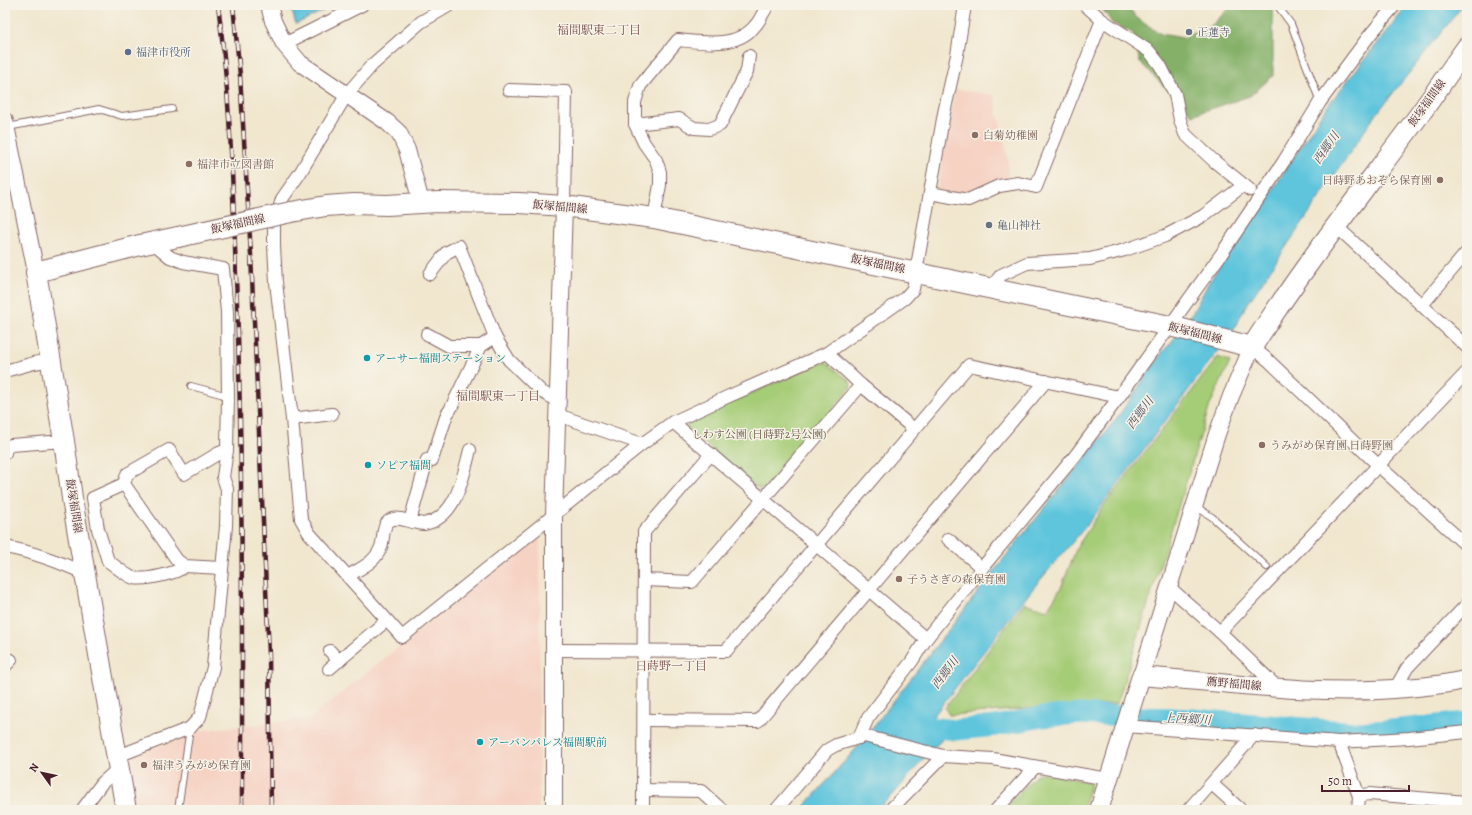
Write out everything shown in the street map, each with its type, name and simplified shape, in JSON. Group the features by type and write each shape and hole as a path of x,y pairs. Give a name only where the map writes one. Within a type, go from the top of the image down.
{"main road":[{"name":"飯塚福間線","path":"126,810 73,505 36,272 152,242 291,212 326,206 354,204 387,205 421,202 519,203 564,206 654,218 1174,327 1252,347 1275,310 1420,113 1467,46"},
{"name":"薦野福間線","path":"1141,676 1318,690 1395,689 1441,685 1467,679"},
{"path":"1099,810 1141,676"}],"street":[{"path":"269,5 272,21 284,44 300,63 387,122 399,133 407,150 421,202"},
{"path":"284,44 362,5"},
{"path":"450,5 421,22 372,65 347,94 300,173 282,199 274,225 276,282 292,419 301,519 309,533 386,621 402,637 642,444 673,422 827,353 904,298 914,289 944,113 957,55 965,5"},
{"path":"654,218 660,185 660,172 656,160 644,143 635,124 635,102 640,86 678,40 713,43 733,40 747,35 756,26 767,5"},
{"path":"1085,5 1102,20 1149,51 1160,65 1175,94 1180,120 1186,134 1192,142 1259,196"},
{"path":"861,737 868,718 912,661 926,639 982,568 1075,456 1174,327 1259,196 1284,161 1320,102 1394,5"},
{"path":"930,193 968,200 999,186 1018,183 1036,187 1102,20"},
{"path":"635,124 679,119 694,128 709,129 720,125 747,71 749,56"},
{"path":"509,90 566,92 564,206 554,516 554,810"},
{"path":"5,125 36,272"},
{"path":"991,288 1001,275 1027,263 1090,259 1125,250 1165,236 1203,216 1244,185"},
{"path":"1336,226 1467,347"},
{"path":"82,810 118,762 190,728 200,717 212,667 222,568 227,490 223,477 227,450 228,312 223,269 183,262 170,257 152,242"},
{"path":"430,274 446,253 459,246 495,337 509,360 558,408 642,444"},
{"path":"1422,305 1467,252"},
{"path":"427,334 448,346 480,346 495,337"},
{"path":"410,521 427,460 432,460 447,414 480,346"},
{"path":"1141,676 1228,404 1252,347 1268,360 1379,466 1467,546"},
{"path":"827,353 861,385 914,429"},
{"path":"5,369 51,360"},
{"path":"555,650 726,651 969,365 1119,397"},
{"path":"1220,632 1467,372"},
{"path":"644,720 758,721 1046,381"},
{"path":"644,580 692,582 861,385"},
{"path":"292,419 332,414"},
{"path":"673,422 926,639"},
{"path":"5,453 6,448 11,445 64,441"},
{"path":"185,566 180,570 160,576 133,578 108,561 98,529 93,498 124,484 127,474 169,450 184,474 219,453 227,450"},
{"path":"348,576 373,561 381,547 386,523 391,519 396,518 423,524 440,516 450,507 458,493 470,450"},
{"path":"643,810 644,532 711,454"},
{"path":"124,484 177,560 185,566 222,568"},
{"path":"948,540 982,568"},
{"path":"5,547 18,549 56,561 86,574"},
{"path":"1169,588 1220,632 1277,687"},
{"path":"1395,689 1407,668 1467,604"},
{"path":"330,651 334,665 386,621"},
{"path":"1126,723 1338,742 1409,738 1467,732"},
{"path":"1188,810 1254,735"},
{"path":"776,810 827,750 836,745 861,737 943,756 993,759 1108,779"},
{"path":"1338,742 1359,796 1358,810"},
{"path":"890,810 943,756"},
{"path":"996,810 1035,767"},
{"path":"1212,784 1241,810"},
{"path":"643,790 701,791 722,810"},
{"path":"1359,796 1369,794 1467,802"}],"lane":[{"path":"1277,5 1291,24 1320,102"},
{"path":"5,125 99,109 122,116 172,109"},
{"path":"191,386 228,396"},
{"path":"1195,506 1212,516 1267,567"},
{"path":"178,810 190,728"}],"shaded area":[{"name":"白菊幼稚園","path":"955,89 994,95 1008,159 1008,181 967,196 937,190"},
{"path":"535,537 540,540 539,810 115,810 113,790 130,757 203,730 309,719"}],"green space":[{"path":"1100,5 1127,5 1136,17 1161,34 1183,38 1212,25 1232,5 1273,5 1273,76 1250,96 1192,115 1140,62 1133,33 1112,23"},
{"path":"1218,357 1230,362 1210,405 1117,704 949,715 945,708 1024,603 1047,610 1061,588 1077,547 1105,504"},
{"name":"しわす公園 (日蒔野2号公園)","path":"822,362 827,363 850,381 851,387 767,488 759,489 686,427 689,421"},
{"path":"1043,773 1089,782 1090,786 1083,810 1003,810 1037,774"}],"water":[{"path":"290,5 335,5 296,24"},
{"name":"西郷川","path":"1408,5 1463,5 1374,117 1246,306 1232,332 1087,525 1035,586 931,719 942,737 941,741 931,750 891,797 875,810 801,810 861,743 1009,552 1122,411 1163,351 1171,343 1193,312 1209,282 1270,194 1325,109"}],"waterway":[{"name":"上西郷川","path":"907,725 956,730 996,726 1042,717 1079,714 1192,719 1355,732 1467,722"}],"railway":[{"path":"218,5 225,73 234,208 242,543 242,810"},
{"path":"233,5 240,75 251,255 269,654 271,810"}],"place":[{"name":"正蓮寺","path":"1189,32"},
{"name":"福津市役所","path":"128,52"},
{"name":"白菊幼稚園","path":"975,135"},
{"name":"福津市立図書館","path":"189,164"},
{"name":"日蒔野あおぞら保育園","path":"1440,180"},
{"name":"亀山神社","path":"989,225"},
{"name":"アーサー福間ステーション","path":"367,358"},
{"name":"うみがめ保育園 日蒔野園","path":"1262,445"},
{"name":"ソピア福間","path":"368,465"},
{"name":"子うさぎの森保育園","path":"899,579"},
{"name":"アーバンパレス福間駅前","path":"480,742"},
{"name":"福津うみがめ保育園","path":"144,765"}],"district":[{"name":"福間駅東二丁目","path":"599,30"},
{"name":"福間駅東一丁目","path":"498,396"},
{"name":"日蒔野一丁目","path":"671,666"}]}
